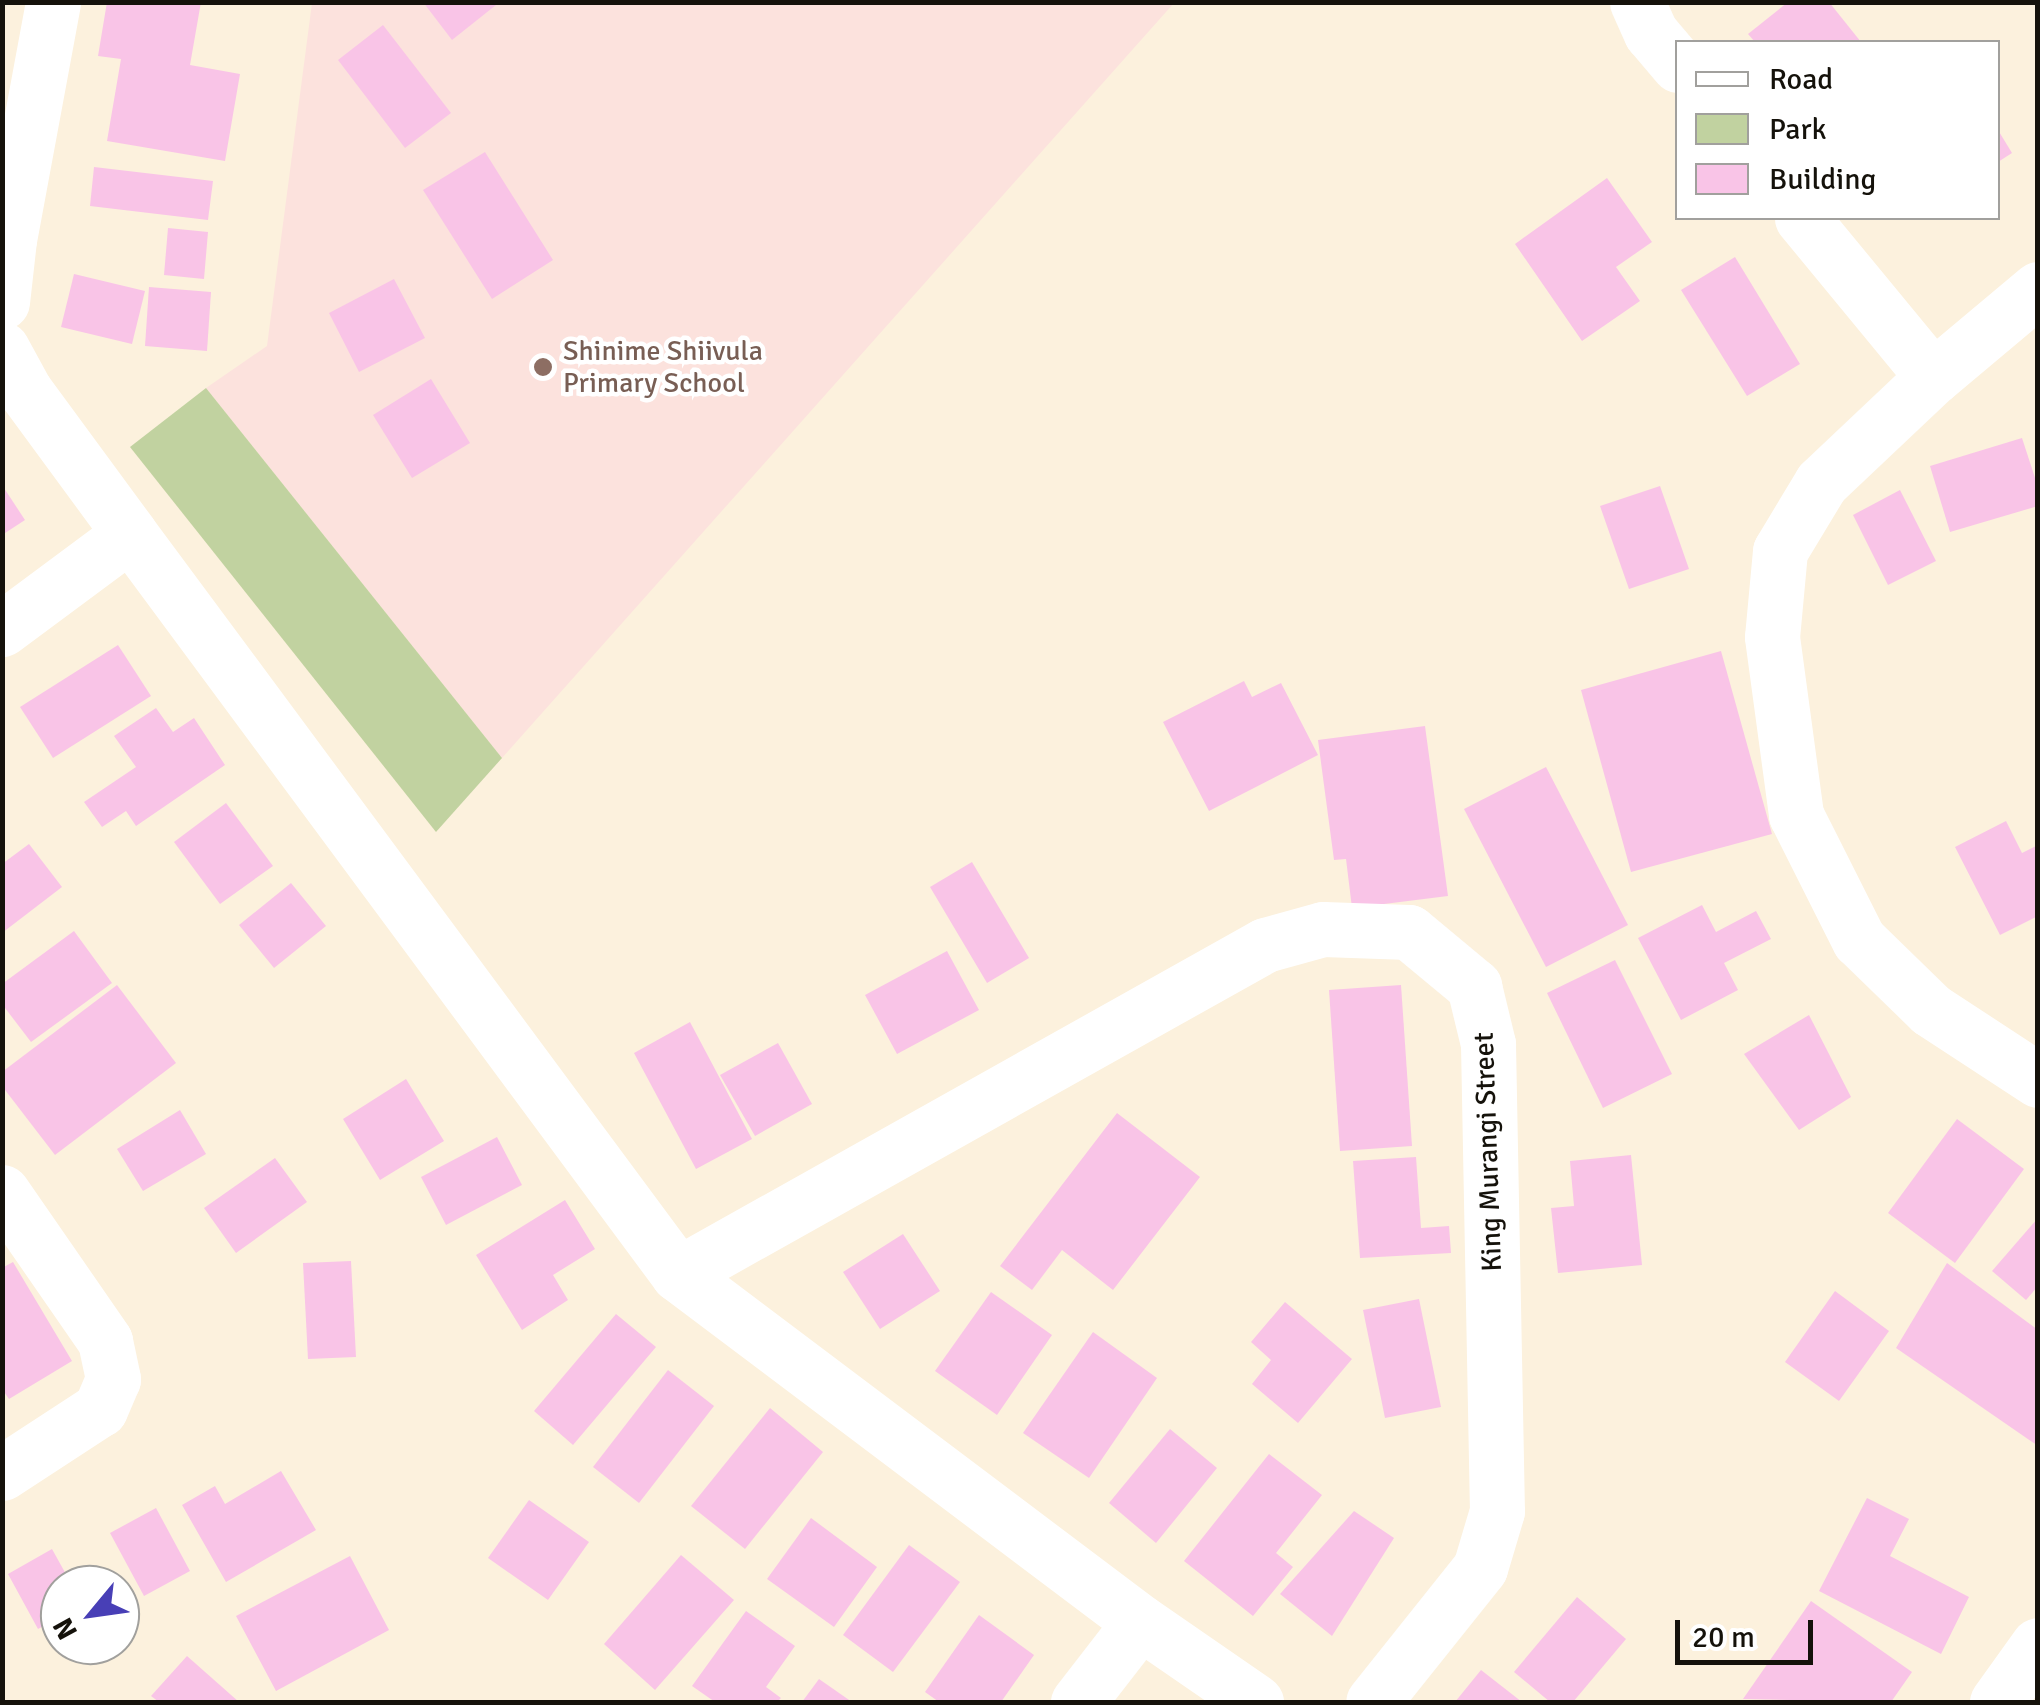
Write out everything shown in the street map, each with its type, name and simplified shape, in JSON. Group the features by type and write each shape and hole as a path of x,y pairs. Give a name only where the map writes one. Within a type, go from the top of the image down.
{"street":[{"path":"2,302 9,240 54,2"},
{"path":"1637,2 1650,32 1675,61"},
{"path":"1804,220 1933,377"},
{"path":"2038,289 1933,377 1821,483 1780,551 1772,638 1796,815 1859,940 1932,1010 2038,1080"},
{"path":"2,349 25,391 678,1274 1140,1622 1256,1702"},
{"path":"2,629 130,534"},
{"name":"King Murangi Street","path":"678,1274 1264,944 1324,930 1409,932 1474,986 1488,1044 1497,1511 1480,1568 1373,1702"},
{"path":"2,1192 104,1341 113,1379 100,1408 2,1474"},
{"path":"1078,1702 1140,1622"},
{"path":"1997,1702 2038,1645"}],"shaded area":[{"name":"Shinime Shiivula Primary School","path":"312,3 1174,3 502,758 206,388 267,346"}],"green space":[{"path":"206,388 502,758 436,832 130,447"}],"building":[{"path":"107,2 201,2 190,65 240,74 225,161 107,141 121,59 98,56"},
{"path":"423,2 494,2 496,5 452,40"},
{"path":"1788,2 1829,2 1859,40 1753,40 1748,34"},
{"path":"383,25 451,113 405,148 338,60"},
{"path":"2000,133 2012,153 2000,161"},
{"path":"485,152 553,260 492,299 423,190"},
{"path":"94,167 213,181 208,220 90,206"},
{"path":"1607,178 1652,242 1616,267 1640,301 1582,341 1515,244"},
{"path":"168,228 208,232 204,279 164,275"},
{"path":"1735,257 1800,364 1747,396 1681,290"},
{"path":"74,274 145,291 132,344 61,327"},
{"path":"394,279 425,338 359,372 329,313"},
{"path":"149,287 211,292 207,351 145,346"},
{"path":"431,379 470,443 412,478 373,415"},
{"path":"2022,438 2038,487 2038,506 1950,532 1930,466"},
{"path":"2,485 25,520 2,535"},
{"path":"1660,486 1689,569 1629,589 1600,506"},
{"path":"1900,490 1936,561 1888,585 1853,515"},
{"path":"118,645 151,696 53,758 20,707"},
{"path":"1721,651 1772,834 1631,872 1581,690"},
{"path":"1244,681 1252,697 1281,683 1318,755 1209,811 1163,722"},
{"path":"156,708 173,732 194,718 225,765 136,826 126,811 102,827 84,802 136,767 114,736"},
{"path":"1425,726 1448,896 1352,908 1346,859 1334,860 1318,740"},
{"path":"1546,767 1628,925 1546,967 1464,809"},
{"path":"226,803 273,866 220,904 174,842"},
{"path":"2006,821 2022,853 2038,845 2038,916 2000,935 1955,847"},
{"path":"29,844 62,887 2,933 2,864"},
{"path":"972,862 1029,958 987,983 930,887"},
{"path":"291,883 326,926 274,968 239,925"},
{"path":"1702,905 1716,932 1756,911 1771,939 1724,963 1738,990 1681,1020 1638,938"},
{"path":"74,931 112,983 31,1042 2,1004 2,984"},
{"path":"947,951 979,1010 897,1054 865,995"},
{"path":"1615,960 1672,1074 1603,1108 1547,993"},
{"path":"117,985 176,1063 55,1155 2,1086 2,1072"},
{"path":"1401,985 1412,1146 1340,1151 1329,990"},
{"path":"1809,1015 1851,1097 1799,1130 1744,1054"},
{"path":"690,1022 752,1139 696,1169 634,1053"},
{"path":"778,1043 812,1104 755,1136 720,1075"},
{"path":"406,1079 444,1141 380,1180 343,1119"},
{"path":"180,1110 206,1154 143,1191 117,1149"},
{"path":"1117,1113 1200,1177 1113,1290 1062,1250 1032,1290 1000,1266"},
{"path":"1957,1119 2024,1169 1955,1263 1888,1213"},
{"path":"497,1137 522,1185 446,1225 421,1177"},
{"path":"1631,1155 1642,1265 1558,1273 1551,1208 1574,1206 1570,1161"},
{"path":"1416,1157 1421,1228 1449,1226 1451,1253 1360,1258 1353,1161"},
{"path":"275,1158 307,1202 236,1253 204,1208"},
{"path":"565,1200 595,1249 553,1275 568,1300 522,1330 476,1255"},
{"path":"2038,1218 2038,1286 2026,1300 1992,1271"},
{"path":"903,1234 940,1291 880,1329 843,1272"},
{"path":"351,1261 356,1357 308,1359 303,1263"},
{"path":"13,1262 72,1361 9,1399 2,1389 2,1268"},
{"path":"1947,1263 2038,1330 2038,1446 1896,1348"},
{"path":"1835,1291 1889,1331 1839,1401 1785,1362"},
{"path":"991,1292 1052,1335 997,1415 935,1371"},
{"path":"1419,1299 1441,1407 1385,1418 1363,1310"},
{"path":"1285,1302 1352,1359 1298,1423 1252,1384 1271,1360 1251,1342"},
{"path":"616,1314 656,1347 573,1445 534,1411"},
{"path":"1093,1332 1157,1378 1089,1478 1023,1433"},
{"path":"668,1370 714,1406 639,1503 593,1467"},
{"path":"770,1408 823,1452 745,1549 691,1506"},
{"path":"1170,1429 1217,1468 1156,1543 1109,1503"},
{"path":"1269,1454 1322,1495 1276,1553 1293,1567 1253,1616 1184,1561"},
{"path":"281,1471 316,1530 226,1582 182,1505 215,1486 225,1504"},
{"path":"1867,1498 1909,1519 1890,1556 1969,1597 1941,1654 1819,1591"},
{"path":"529,1500 589,1542 548,1600 488,1558"},
{"path":"156,1508 190,1571 144,1596 140,1589 140,1565 127,1565 110,1533"},
{"path":"1354,1511 1394,1538 1332,1636 1280,1594"},
{"path":"811,1518 877,1567 834,1627 767,1579"},
{"path":"909,1545 960,1582 893,1672 843,1635"},
{"path":"52,1549 61,1565 40,1565 40,1628 38,1629 8,1574"},
{"path":"681,1555 734,1600 655,1690 604,1644"},
{"path":"350,1556 389,1630 276,1691 236,1616"},
{"path":"1577,1597 1626,1639 1573,1702 1550,1702 1514,1672"},
{"path":"1811,1601 1912,1672 1891,1702 1743,1699"},
{"path":"746,1611 795,1646 766,1687 781,1698 777,1702 715,1702 692,1686"},
{"path":"979,1615 1034,1655 1001,1702 939,1702 925,1692"},
{"path":"187,1656 239,1702 159,1702 151,1696"},
{"path":"1481,1670 1522,1702 1455,1702"},
{"path":"819,1679 852,1702 802,1702"}],"place":[{"name":"Shinime Shiivula Primary School","path":"543,367"}]}
